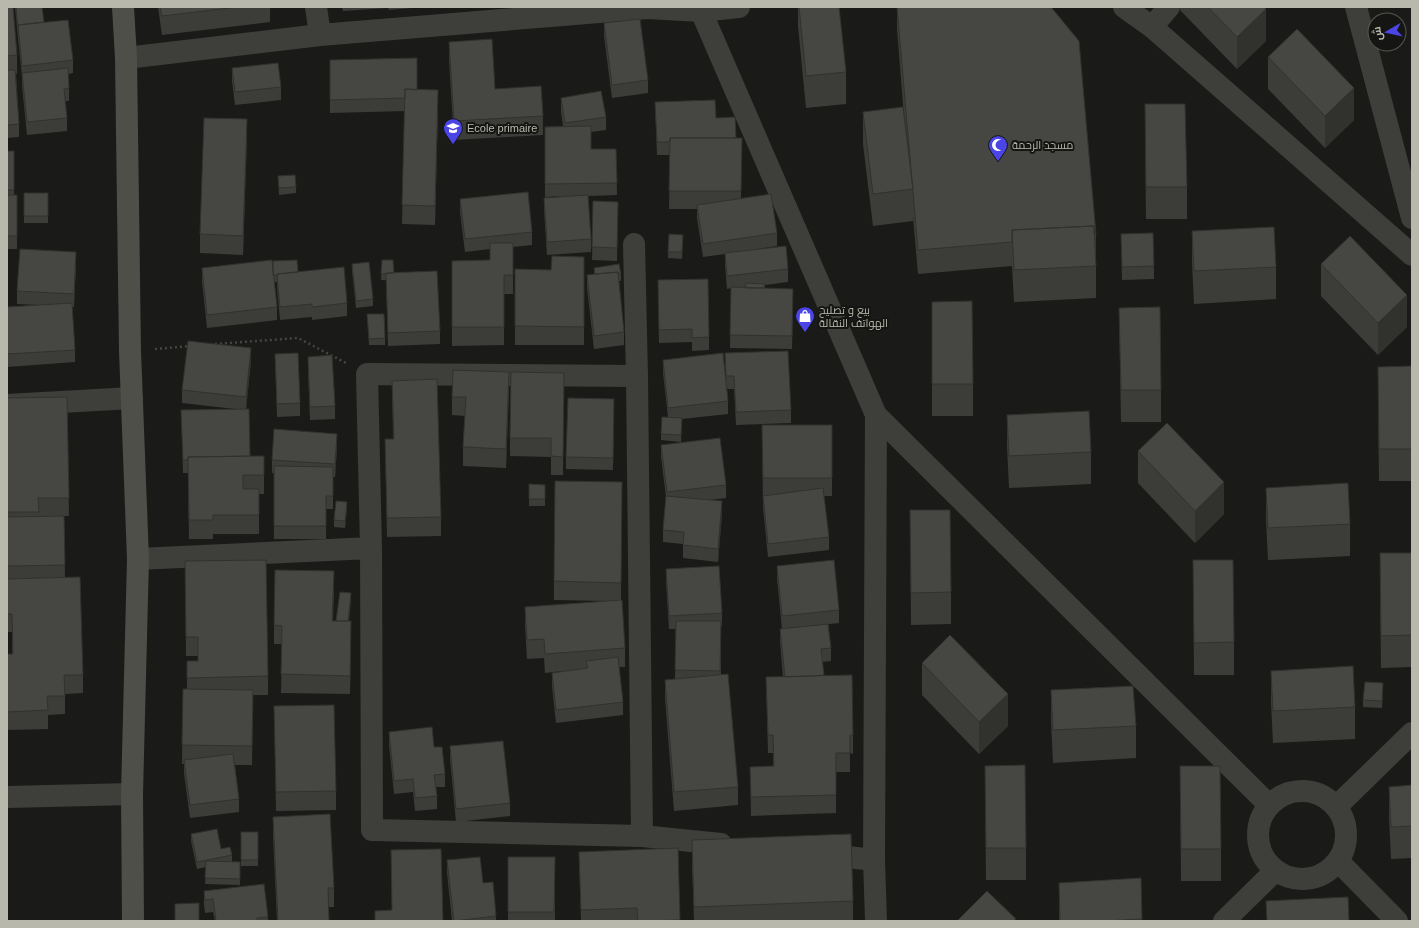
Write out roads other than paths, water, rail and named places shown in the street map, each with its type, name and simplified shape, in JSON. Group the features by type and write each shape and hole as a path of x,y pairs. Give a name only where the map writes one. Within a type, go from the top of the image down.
{"main road":[{"path":"123,7 126,58 130,351 138,559 132,794 133,921"}],"street":[{"path":"316,7 320,35"},
{"path":"126,58 320,35 648,8 701,11 739,7"},
{"path":"1124,7 1152,28 1412,255"},
{"path":"1152,28 1169,7"},
{"path":"1356,7 1412,218"},
{"path":"701,11 876,415 1269,805"},
{"path":"634,244 637,376 642,836"},
{"path":"637,376 368,374 371,548 372,830 642,836 742,846"},
{"path":"7,405 132,398"},
{"path":"876,415 874,860 876,921"},
{"path":"138,559 371,548"},
{"path":"1336,807 1412,733"},
{"path":"1295,791 1310,791 1324,797 1336,807 1343,820 1346,835 1344,849 1338,861 1328,871 1316,877 1302,880 1288,878 1275,871 1266,861 1259,848 1257,833 1261,818 1269,805 1280,796 1295,791"},
{"path":"7,797 132,794"},
{"path":"804,852 874,860"},
{"path":"1338,861 1400,921"},
{"path":"1224,921 1275,871"}],"place":[{"name":"Ecole primaire","path":"453,145"},
{"name":"مسجد الرحمة","path":"998,162"},
{"name":"بيع و تصليح الهواتف النقالة","path":"805,333"}]}
